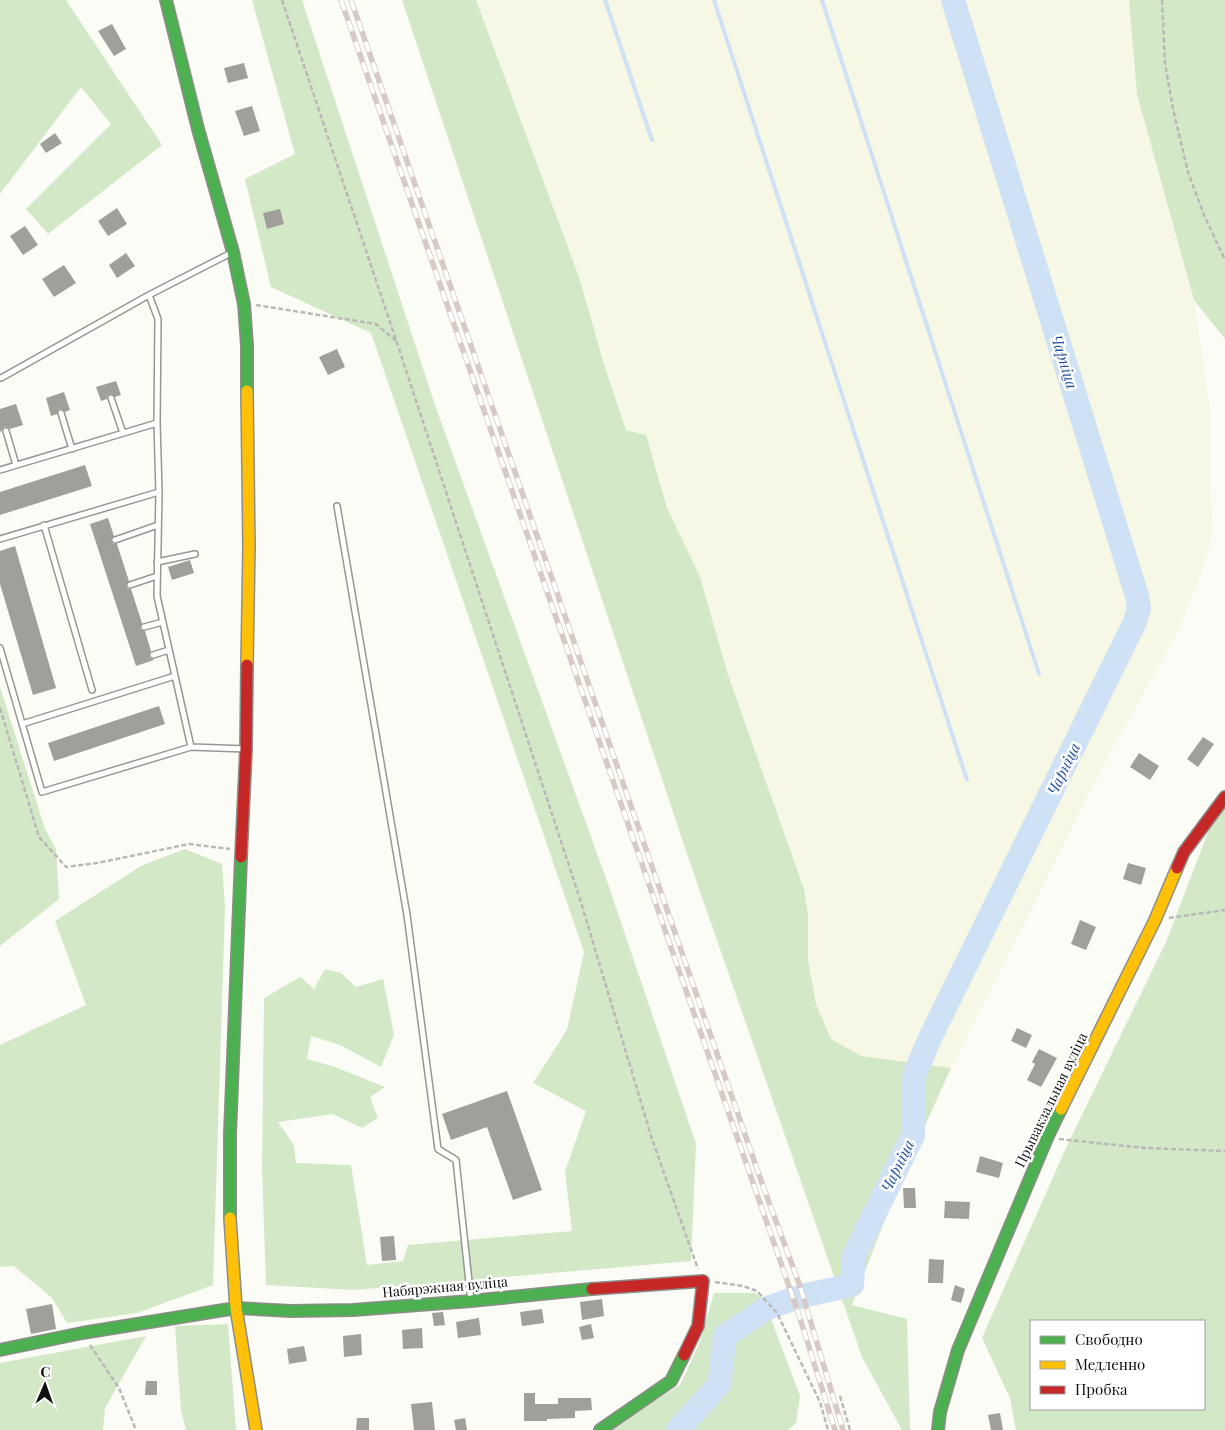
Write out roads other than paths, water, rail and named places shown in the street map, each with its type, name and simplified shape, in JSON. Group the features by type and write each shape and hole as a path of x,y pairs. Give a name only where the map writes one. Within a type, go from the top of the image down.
{"street":[{"path":"166,0 198,129 233,252 244,304 247,344 249,546 246,750 230,1134 230,1232 236,1308 256,1430"},
{"name":"Прывакзальная вуліца","path":"938,1430 940,1412 958,1350 1047,1138 1155,920 1184,852 1225,797"},
{"name":"Набярэжная вуліца","path":"0,1350 82,1333 236,1308 291,1311 353,1310 471,1301 631,1285 703,1281 698,1326 671,1381 600,1430"}],"lane":[{"path":"1,378 149,294 233,252"},
{"path":"149,294 158,319 157,423 159,492 157,596 191,747"},
{"path":"111,398 123,433"},
{"path":"61,413 72,448"},
{"path":"0,470 157,423"},
{"path":"6,431 16,465"},
{"path":"0,539 159,492"},
{"path":"337,506 407,915 438,1149 456,1160 471,1301"},
{"path":"44,525 92,690"},
{"path":"115,540 158,526"},
{"path":"157,562 195,554"},
{"path":"130,585 157,576"},
{"path":"144,627 163,622"},
{"path":"0,648 42,792 191,747 246,750"},
{"path":"153,655 169,650"},
{"path":"22,724 175,676"}],"waterway":[{"path":"605,0 652,140"},
{"path":"714,0 967,780"},
{"path":"822,0 1039,674"},
{"name":"Чарніца","path":"678,1430 719,1385 725,1336 767,1308 802,1296 852,1285 854,1256 913,1135 914,1076 930,1038 1135,622 1139,608 1137,596 953,0"}],"railway":[{"path":"341,0 798,1312 835,1430"},
{"path":"351,0 763,1186 800,1286 843,1430"}]}
